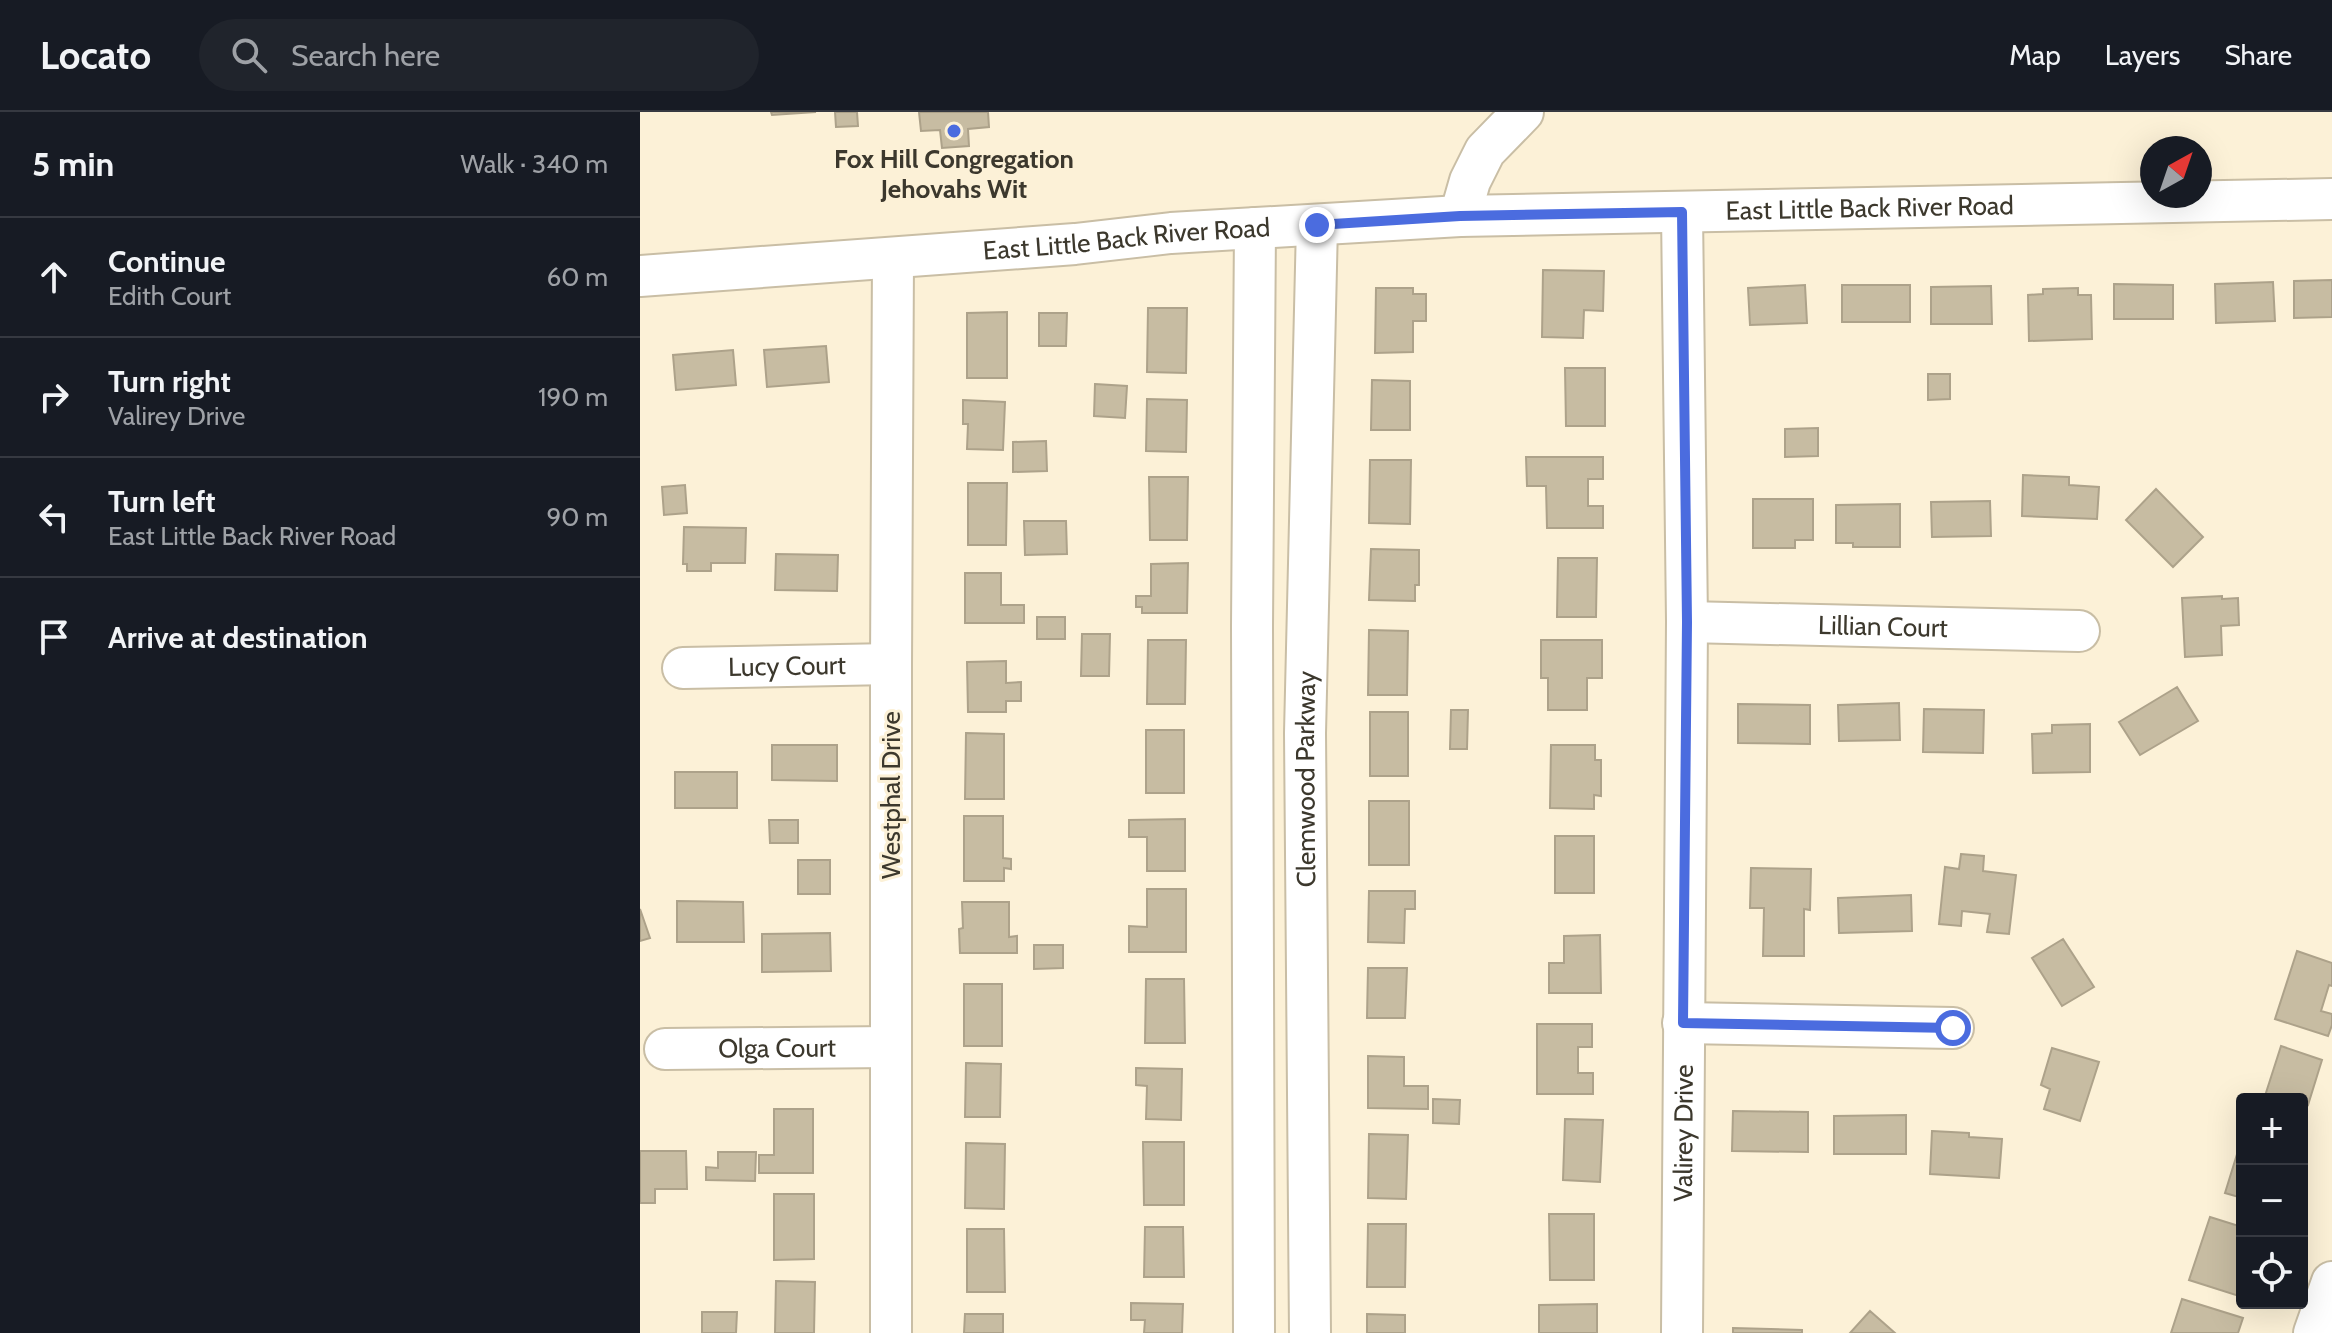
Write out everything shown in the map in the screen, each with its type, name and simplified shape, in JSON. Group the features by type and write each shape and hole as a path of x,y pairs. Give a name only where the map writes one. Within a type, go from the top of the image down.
{"street":[{"path":"1460,216 1470,181 1485,151 1523,112"},
{"name":"East Little Back River Road","path":"640,276 1075,244 1171,233 1460,216 2332,199"},
{"name":"Valirey Drive","path":"1682,212 1687,622 1682,1333"},
{"name":"Clemwood Parkway","path":"1310,1333 1305,733 1317,225"},
{"path":"1254,1333 1252,626 1255,228"},
{"name":"Westphal Drive","path":"891,1333 893,258"},
{"name":"Lillian Court","path":"1687,622 2079,631"},
{"name":"Lucy Court","path":"683,668 891,664"},
{"path":"1683,1023 1953,1028"},
{"name":"Olga Court","path":"665,1049 890,1047"},
{"path":"2314,1333 2332,1282"}],"building":[{"path":"771,112 816,112 772,115"},
{"path":"835,112 857,112 858,126 836,127"},
{"name":"Fox Hill Congregation Jehovahs Wit","path":"919,112 988,112 989,127 968,129 969,146 942,148 940,130 921,131"},
{"path":"1543,270 1604,271 1603,311 1584,310 1583,338 1542,337"},
{"path":"2332,280 2332,317 2294,318 2294,281"},
{"path":"2273,282 2275,321 2216,323 2215,284"},
{"path":"2114,284 2173,285 2173,319 2114,319"},
{"path":"1805,285 1807,323 1750,325 1748,288"},
{"path":"1842,285 1910,285 1910,322 1842,322"},
{"path":"1991,286 1992,324 1931,324 1931,287"},
{"path":"1376,288 1413,288 1413,294 1426,294 1426,321 1413,321 1413,352 1375,353"},
{"path":"2078,288 2078,295 2091,295 2092,339 2029,341 2028,295 2043,294 2043,289"},
{"path":"1148,308 1187,308 1186,373 1147,372"},
{"path":"1007,312 1007,378 967,378 967,313"},
{"path":"1039,313 1067,313 1066,346 1039,346"},
{"path":"826,346 829,382 767,387 764,350"},
{"path":"733,350 736,385 676,390 673,355"},
{"path":"1565,368 1605,368 1605,426 1566,426"},
{"path":"1928,374 1950,374 1950,399 1928,400"},
{"path":"1372,380 1410,381 1410,430 1371,430"},
{"path":"1095,384 1127,386 1125,418 1094,416"},
{"path":"1147,399 1187,400 1186,452 1146,451"},
{"path":"963,400 1005,402 1003,450 967,449 968,424 963,424"},
{"path":"1818,428 1818,456 1785,457 1785,429"},
{"path":"1046,441 1047,471 1013,472 1013,442"},
{"path":"1526,457 1603,457 1603,479 1588,479 1588,506 1603,506 1603,528 1547,528 1546,486 1527,486"},
{"path":"1370,460 1411,460 1410,524 1369,523"},
{"path":"2023,475 2069,477 2069,485 2099,487 2097,519 2022,516"},
{"path":"1149,477 1188,477 1187,540 1150,540"},
{"path":"968,483 1007,483 1006,545 968,545"},
{"path":"685,485 687,513 664,515 662,487"},
{"path":"2156,489 2203,537 2173,567 2126,520"},
{"path":"1753,499 1813,499 1813,540 1795,540 1795,548 1753,548"},
{"path":"1990,501 1991,536 1932,537 1931,502"},
{"path":"1900,504 1900,547 1853,547 1853,543 1836,543 1836,505"},
{"path":"1024,521 1066,521 1067,554 1025,555"},
{"path":"684,527 746,528 745,563 711,563 711,571 687,571 687,564 683,564"},
{"path":"1371,549 1419,550 1419,585 1415,585 1415,601 1369,600"},
{"path":"776,554 838,555 837,591 775,590"},
{"path":"1558,558 1597,558 1596,617 1557,617"},
{"path":"1188,563 1187,613 1142,613 1142,607 1136,607 1136,596 1151,596 1151,564"},
{"path":"965,573 1001,573 1001,605 1024,605 1024,623 965,623"},
{"path":"2222,596 2222,599 2238,598 2239,625 2221,626 2222,655 2185,657 2182,598"},
{"path":"1037,617 1065,617 1065,639 1037,639"},
{"path":"1369,630 1408,631 1407,695 1368,695"},
{"path":"1082,634 1110,634 1109,676 1081,676"},
{"path":"1148,640 1186,640 1185,704 1147,704"},
{"path":"1541,640 1602,640 1602,678 1587,678 1587,710 1548,710 1548,678 1541,678"},
{"path":"1006,661 1006,683 1021,682 1021,701 1006,701 1006,712 968,712 967,662"},
{"path":"2177,687 2198,721 2140,755 2119,722"},
{"path":"1899,703 1900,740 1839,741 1838,705"},
{"path":"1738,704 1810,705 1810,744 1738,743"},
{"path":"1924,709 1984,710 1983,753 1923,752"},
{"path":"1451,710 1468,710 1467,749 1450,749"},
{"path":"1370,712 1408,712 1408,776 1370,776"},
{"path":"2090,724 2090,772 2033,773 2032,734 2052,733 2052,725"},
{"path":"1146,730 1184,730 1184,793 1146,793"},
{"path":"966,733 1004,734 1004,799 965,799"},
{"path":"772,745 837,745 837,781 772,780"},
{"path":"1551,745 1595,745 1595,760 1601,760 1601,796 1594,795 1594,809 1550,808"},
{"path":"675,772 737,772 737,808 675,808"},
{"path":"1369,801 1409,801 1409,865 1369,865"},
{"path":"964,816 1003,816 1003,858 1011,859 1011,869 1004,868 1004,881 964,881"},
{"path":"1185,819 1185,871 1147,871 1147,837 1129,837 1129,820"},
{"path":"769,820 798,820 798,843 770,843"},
{"path":"1555,836 1594,836 1594,893 1555,893"},
{"path":"1961,854 1984,856 1983,871 2016,875 2009,934 1987,932 1990,914 1962,911 1961,926 1939,924 1945,867 1959,869"},
{"path":"798,860 830,860 830,894 798,894"},
{"path":"1751,868 1811,869 1810,910 1804,909 1804,956 1763,956 1764,908 1750,908"},
{"path":"1147,889 1186,889 1186,952 1129,952 1129,926 1147,927"},
{"path":"1369,891 1415,891 1415,909 1405,909 1404,943 1368,942"},
{"path":"1911,895 1912,931 1839,933 1838,898"},
{"path":"677,901 743,902 744,942 677,942"},
{"path":"962,902 1009,902 1009,937 1017,936 1017,953 960,953"},
{"path":"640,909 650,938 640,941"},
{"path":"830,933 831,971 762,972 762,934"},
{"path":"1600,935 1601,993 1549,993 1549,963 1564,963 1564,936"},
{"path":"2063,939 2094,987 2062,1006 2032,958"},
{"path":"1034,945 1063,945 1063,968 1034,969"},
{"path":"2297,951 2332,963 2332,986 2329,985 2321,1011 2332,1014 2328,1036 2275,1019"},
{"path":"1368,968 1407,968 1405,1018 1367,1018"},
{"path":"1146,979 1184,979 1185,1043 1145,1043"},
{"path":"964,984 1002,984 1002,1046 964,1046"},
{"path":"1537,1024 1592,1024 1592,1047 1578,1047 1578,1073 1593,1073 1593,1094 1537,1094"},
{"path":"2281,1046 2322,1060 2308,1105 2308,1093 2266,1093"},
{"path":"2052,1048 2099,1062 2080,1121 2044,1109 2050,1089 2041,1085"},
{"path":"1368,1056 1404,1057 1404,1086 1428,1086 1428,1109 1368,1108"},
{"path":"966,1063 1001,1064 1000,1117 965,1117"},
{"path":"1136,1068 1182,1069 1181,1120 1146,1119 1147,1086 1136,1085"},
{"path":"1433,1099 1460,1100 1459,1124 1433,1123"},
{"path":"774,1109 813,1109 813,1173 759,1173 759,1155 774,1155"},
{"path":"1733,1111 1808,1112 1808,1152 1732,1151"},
{"path":"1906,1115 1906,1154 1834,1154 1834,1116"},
{"path":"1565,1119 1603,1120 1600,1182 1563,1180"},
{"path":"1932,1131 2002,1139 1999,1178 1930,1174"},
{"path":"1369,1134 1408,1135 1406,1199 1368,1198"},
{"path":"1143,1142 1184,1142 1184,1205 1144,1205"},
{"path":"966,1143 1005,1144 1004,1209 965,1208"},
{"path":"640,1151 686,1151 687,1189 655,1189 655,1203 640,1203"},
{"path":"718,1152 756,1152 755,1181 706,1180 706,1167 718,1168"},
{"path":"2236,1157 2236,1196 2225,1193"},
{"path":"774,1194 814,1194 814,1259 774,1260"},
{"path":"1549,1214 1594,1214 1594,1280 1550,1280"},
{"path":"2210,1217 2236,1225 2236,1295 2189,1280"},
{"path":"1368,1224 1406,1224 1405,1287 1367,1287"},
{"path":"1145,1227 1183,1227 1184,1277 1144,1277"},
{"path":"967,1229 1004,1229 1005,1292 967,1292"},
{"path":"776,1281 815,1282 814,1333 775,1333"},
{"path":"2182,1299 2243,1318 2238,1333 2171,1333"},
{"path":"1131,1303 1183,1304 1182,1333 1144,1333 1145,1320 1131,1320"},
{"path":"1597,1304 1597,1333 1539,1333 1539,1305"},
{"path":"1870,1311 1895,1333 1850,1333"},
{"path":"702,1312 737,1312 736,1333 702,1333"},
{"path":"965,1314 1003,1314 1003,1333 964,1333"},
{"path":"1367,1314 1405,1315 1405,1333 1367,1333"},
{"path":"1733,1328 1802,1330 1802,1333 1733,1333"}],"place":[{"name":"Fox Hill Congregation Jehovahs Wit","path":"954,131"}],"route":[{"path":"1317,225 1460,216 1682,212 1687,622 1683,1023 1953,1028"}]}
